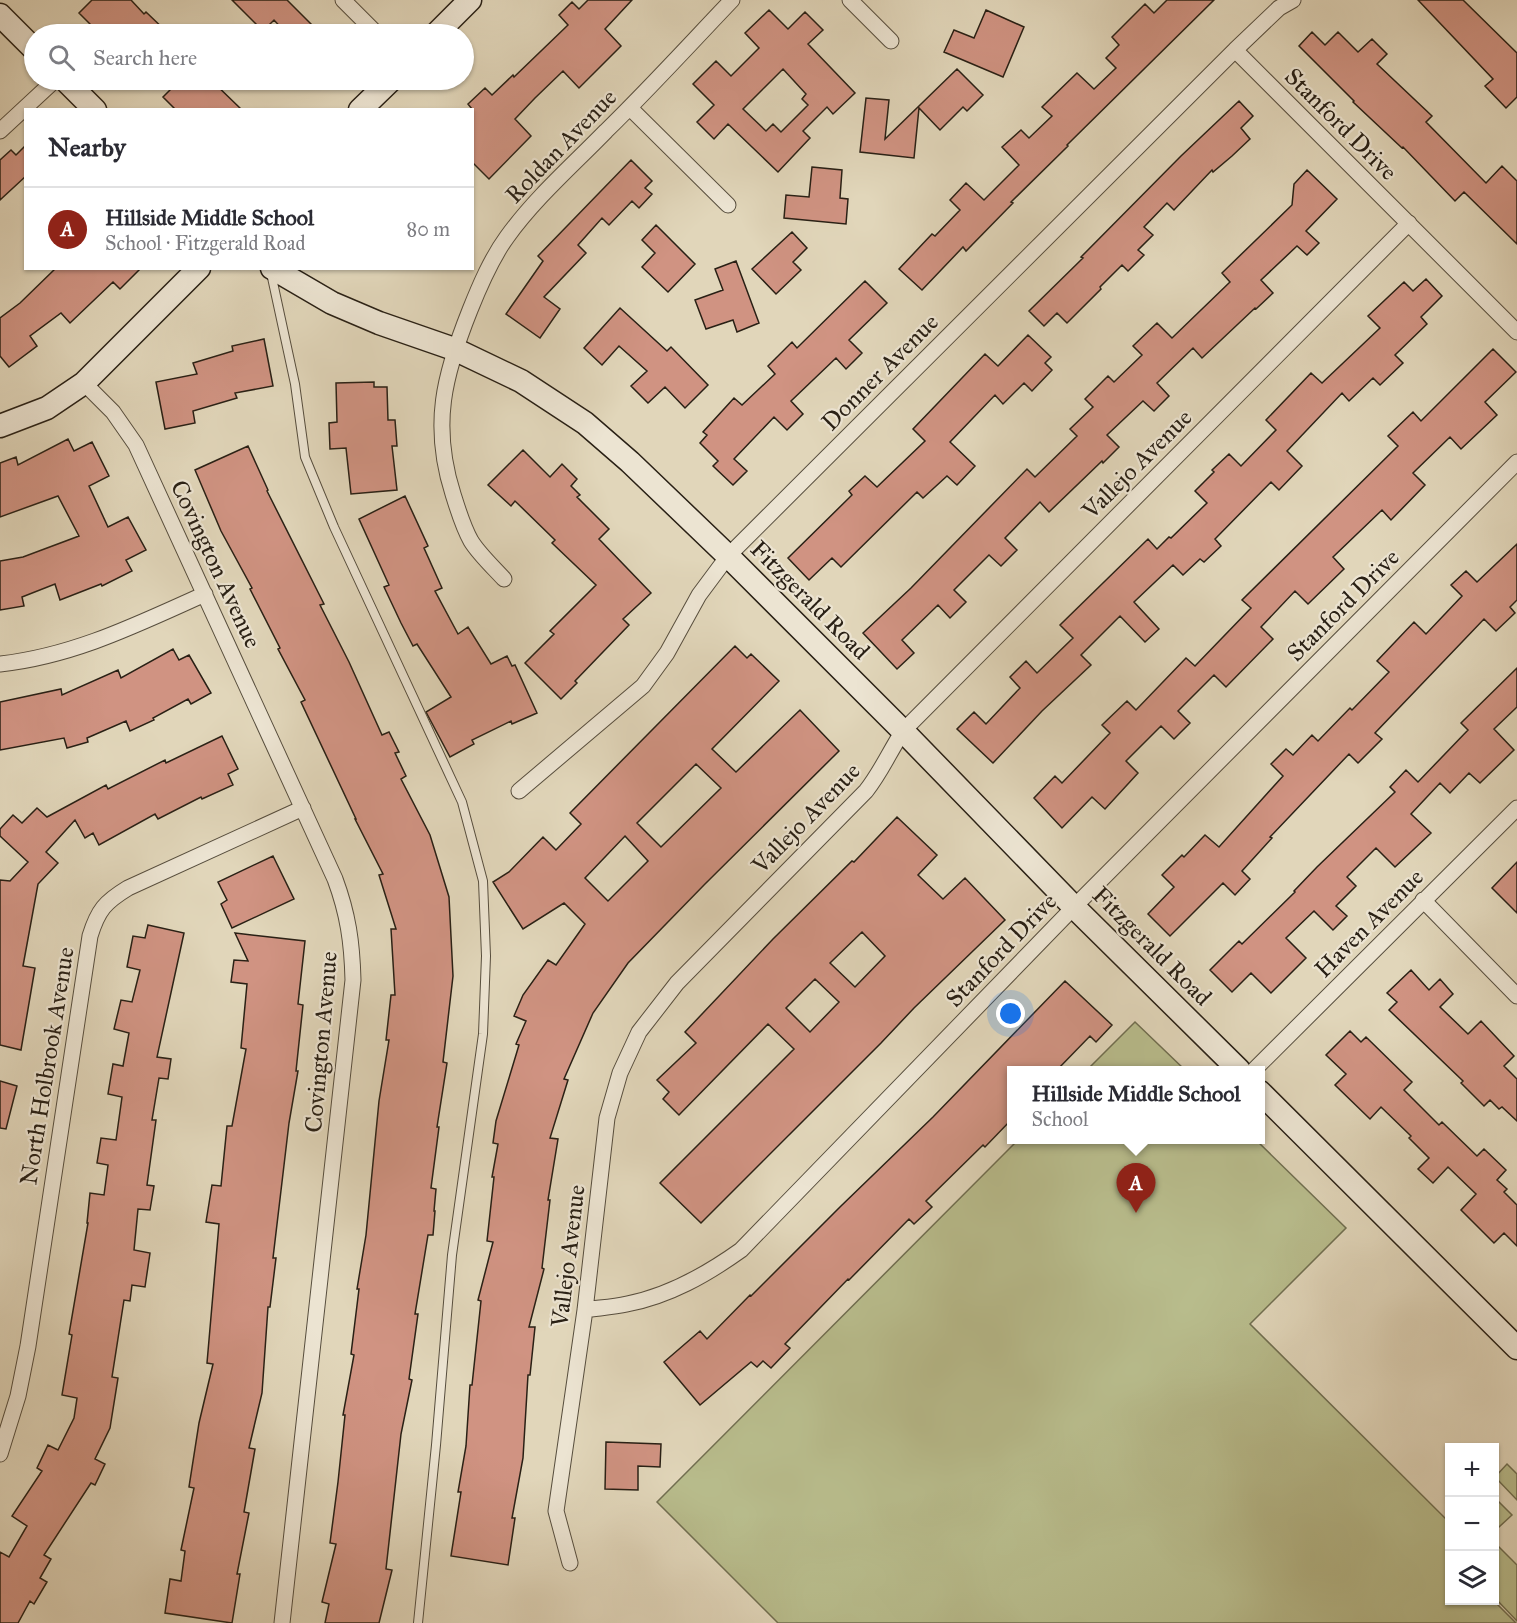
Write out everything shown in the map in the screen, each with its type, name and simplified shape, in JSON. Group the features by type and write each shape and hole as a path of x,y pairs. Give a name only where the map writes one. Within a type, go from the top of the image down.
{"main road":[{"path":"446,24 470,0"},
{"path":"0,15 24,39"},
{"path":"75,90 93,108"},
{"path":"362,108 381,90"},
{"path":"0,426 47,408 84,383 197,270"},
{"name":"Fitzgerald Road","path":"274,270 332,303 379,323 454,349 521,381 585,423 630,462 728,556 1234,1066"},
{"path":"1265,1097 1517,1348"}],"street":[{"path":"343,0 367,24"},
{"name":"Roldan Avenue","path":"504,579 471,541 458,511 447,474 442,446 442,408 446,378 454,349 482,280 506,238 533,205 630,108 732,0"},
{"path":"850,0 891,41"},
{"name":"Donner Avenue","path":"519,791 643,686 667,653 699,595 728,556 1235,50 1279,8 1293,0"},
{"name":"Stanford Drive","path":"1235,50 1517,332"},
{"path":"25,108 45,90"},
{"path":"630,108 728,205"},
{"path":"0,131 24,109"},
{"name":"Vallejo Avenue","path":"570,1563 556,1511 585,1310 607,1118 620,1073 639,1032 677,983 866,791 878,776 903,731 1409,223"},
{"name":"Covington Avenue","path":"84,383 113,412 136,445 335,879 345,906 352,943 353,980 282,1623"},
{"name":"Stanford Drive","path":"585,1310 628,1304 669,1292 711,1271 741,1250 1074,907 1517,462"},
{"path":"0,664 60,653 105,639 205,594"},
{"name":"North Holbrook Avenue","path":"0,1454 18,1396 28,1346 90,936 97,915 110,899 128,888 303,808"},
{"name":"Haven Avenue","path":"1259,1066 1517,808"},
{"path":"1423,900 1517,996"}],"lane":[{"path":"271,270 295,384 305,457 334,527 462,802 483,881 486,956 483,1034 452,1255 418,1623"}],"green space":[{"path":"1135,1022 1181,1066 1091,1066"},
{"path":"1014,1144 1260,1144 1346,1228 1250,1324 1445,1518 1445,1605 1498,1605 1516,1623 778,1623 657,1502"},
{"path":"1507,1464 1517,1474 1517,1500 1499,1481 1499,1473"},
{"path":"1499,1502 1512,1515 1499,1527"},
{"path":"1499,1547 1517,1565 1517,1621 1499,1602"}],"building":[{"path":"92,0 131,0 144,14 146,12 159,24 90,24 79,13"},
{"path":"232,0 287,0 311,24 278,24 274,20 270,24 256,24"},
{"path":"588,0 632,0 605,29 621,46 579,88 563,71 535,98 515,119 531,136 489,179 474,164 474,108 468,104 485,88 492,95 568,25 559,15 572,2 579,9"},
{"path":"1167,0 1214,0 1067,145 966,251 963,247 922,290 899,269 932,234 935,236 960,210 950,200 966,183 984,200 1019,165 1002,147 1021,130 1029,138 1052,116 1042,107 1077,73 1094,89 1116,68 1106,58 1119,45 1112,37 1145,4 1154,13"},
{"path":"1418,0 1463,0 1517,53 1517,97 1506,108 1485,86 1493,79"},
{"path":"769,10 788,29 805,12 823,30 808,44 855,93 833,114 827,107 803,131 810,138 778,172 728,124 714,139 697,122 714,105 693,84 716,61 731,76 759,48 745,33","holes":["783,69 806,94 802,99 808,105 781,132 773,124 766,131 743,109"]},
{"path":"986,10 1024,27 1003,77 944,52 954,30 974,38"},
{"path":"1312,32 1325,45 1338,32 1358,52 1372,39 1387,54 1377,64 1432,116 1426,122 1486,183 1502,166 1517,181 1517,244 1464,192 1455,201 1403,147 1353,102 1299,46"},
{"path":"957,69 983,95 967,111 963,107 940,130 919,108 914,158 860,152 866,98 889,100 885,139"},
{"path":"170,90 221,90 240,108 174,108 163,97"},
{"path":"1239,101 1253,116 1241,128 1250,139 1213,172 1212,170 1174,210 1167,203 1144,227 1153,235 1138,250 1144,255 1128,271 1122,265 1067,323 1057,313 1044,326 1029,311 1181,156"},
{"path":"24,147 24,178 0,200 0,160 11,150 16,155"},
{"path":"631,160 652,181 645,188 652,194 639,208 632,201 609,225 602,218 578,245 586,253 544,297 560,309 540,338 506,314 543,261 538,256"},
{"path":"812,167 842,170 840,198 848,199 846,224 784,218 786,195 809,197"},
{"path":"1307,170 1337,199 1306,231 1319,243 1307,255 1297,246 1261,280 1273,293 1202,358 1193,348 1157,383 1169,396 1154,411 1143,401 1107,435 1119,447 1049,512 1040,502 1005,538 1017,550 1001,566 989,555 954,590 966,602 950,618 938,605 902,640 914,653 897,669 863,633 911,588 1027,469 1035,477 1077,436 1070,429 1093,407 1085,399 1108,376 1114,382 1142,355 1133,346 1157,323 1172,338 1230,282 1222,273 1292,205 1294,184"},
{"path":"656,225 695,264 668,292 642,267 655,253 642,240"},
{"path":"792,232 807,248 793,262 801,270 776,294 752,269"},
{"path":"736,261 759,323 737,332 733,320 706,329 695,300 723,290 715,269"},
{"path":"54,270 139,270 120,289 113,282 70,323 61,313 30,336 37,346 9,367 0,356 0,318 20,303"},
{"path":"1426,279 1442,296 1421,317 1427,324 1395,355 1403,363 1380,385 1373,378 1349,401 1342,393 1287,451 1302,466 1279,490 1271,482 1215,539 1221,546 1204,562 1200,559 1183,575 1173,565 1134,602 1159,629 1145,642 1120,616 1081,655 1091,665 1042,711 993,763 957,729 974,712 986,724 1020,688 1010,677 1026,661 1037,673 1073,638 1060,625 1148,539 1157,549 1207,503 1195,491 1214,472 1212,470 1229,454 1241,466 1276,430 1266,420 1311,373 1322,383 1380,328 1368,316 1404,282 1413,291"},
{"path":"865,281 887,303 849,340 862,353 846,369 836,358 791,401 803,414 787,430 774,417 734,459 747,471 733,485 713,466 718,461 700,443 707,435 703,432 734,398 742,405 775,374 768,366 792,342 797,348"},
{"path":"620,308 667,351 671,347 708,385 685,408 665,387 648,403 631,386 647,371 619,346 602,365 584,348"},
{"path":"1028,335 1051,357 1045,363 1052,370 1032,391 1024,383 1003,404 995,395 950,442 975,466 957,485 947,476 923,498 917,492 841,567 832,558 809,580 788,558 852,495 849,491 865,476 877,487 925,441 913,429 985,354 998,366"},
{"path":"264,339 273,386 235,393 237,398 193,411 195,423 165,429 156,382 197,374 193,363 233,351 232,346"},
{"path":"1493,349 1516,372 1485,402 1497,415 1461,449 1450,437 1413,473 1425,485 1391,520 1382,510 1333,557 1344,569 1308,604 1295,591 1261,627 1273,639 1226,687 1214,675 1178,711 1190,723 1174,739 1161,726 1126,761 1138,773 1105,809 1092,797 1062,828 1034,798 1055,776 1062,783 1110,733 1102,725 1127,701 1136,710 1186,658 1195,666 1251,608 1242,600 1398,446 1388,436 1413,412 1421,421"},
{"path":"374,382 374,387 387,387 388,420 395,420 397,446 392,446 397,490 351,494 346,448 330,449 329,423 337,422 336,383"},
{"path":"68,439 74,451 92,442 109,476 89,486 108,527 128,517 146,550 126,560 132,571 102,586 101,584 60,600 55,584 22,597 24,606 0,610 0,561 23,557 79,536 58,496 0,517 0,463 16,457 18,465"},
{"path":"248,446 267,491 324,604 320,605 382,735 389,732 399,752 395,753 406,776 401,779 430,835 449,897 453,976 443,1062 447,1063 431,1188 436,1189 433,1235 428,1235 415,1314 418,1314 409,1379 412,1380 401,1434 386,1569 392,1570 379,1623 325,1623 329,1604 322,1602 336,1544 330,1543 345,1415 343,1415 354,1355 351,1354 359,1289 357,1289 366,1235 379,1101 389,1040 386,1040 391,995 395,995 391,929 396,929 379,875 383,874 301,702 305,700 278,649 280,648 250,589 252,588 221,531 195,470"},
{"path":"523,450 550,477 562,464 577,479 571,486 580,495 577,497 609,529 599,539 651,593 623,619 629,625 575,681 577,683 561,699 525,663 554,634 550,631 596,585 552,543 555,540 515,501 511,506 488,485"},
{"path":"405,496 428,546 424,548 442,588 435,591 458,634 468,627 491,664 507,656 512,666 515,665 537,713 512,724 511,721 472,740 474,744 450,757 426,712 451,697 417,644 413,646 401,623 384,587 389,585 359,519"},
{"path":"1517,544 1517,600 1510,607 1515,613 1496,631 1484,619 1375,733 1382,739 1358,763 1349,754 1270,837 1272,838 1242,871 1250,879 1235,895 1223,883 1170,936 1148,914 1174,887 1162,875 1182,855 1184,857 1205,835 1219,847 1283,776 1271,764 1286,749 1293,755 1312,735 1318,741 1389,672 1377,661 1414,622 1426,634 1462,596 1451,585 1466,571 1477,582"},
{"path":"735,646 747,658 751,654 779,681 712,749 736,772 800,710 839,751 628,963 593,1013 564,1079 568,1080 550,1138 558,1139 548,1200 550,1200 542,1268 544,1269 529,1327 535,1327 530,1375 528,1375 523,1458 512,1518 515,1518 508,1565 451,1556 466,1446 470,1385 472,1385 481,1301 478,1300 493,1242 487,1241 494,1177 492,1177 498,1144 493,1143 496,1121 519,1045 516,1044 526,1021 514,1016 523,995 548,960 556,965 585,924 564,903 523,929 493,882 509,872 543,837 556,850 581,824 570,813","holes":["696,764 721,788 661,847 637,823","625,836 648,861 608,901 585,878"]},
{"path":"173,649 179,660 189,655 211,693 191,704 188,699 153,718 154,720 130,731 126,721 87,738 88,742 67,748 64,738 0,750 0,702 61,689 62,695 118,670 121,678"},
{"path":"1517,668 1517,707 1494,729 1514,750 1480,783 1469,773 1450,793 1440,783 1411,814 1431,833 1395,867 1376,848 1347,877 1356,886 1336,906 1347,916 1333,930 1314,911 1286,938 1306,958 1271,993 1251,973 1232,992 1210,970 1239,941 1242,944 1395,792 1390,787 1406,770 1418,782 1468,730 1461,723"},
{"path":"222,736 238,769 228,774 233,785 202,799 201,797 158,819 155,814 99,845 93,833 85,838 75,820 46,852 58,863 38,884 23,966 35,968 21,1050 0,1045 0,880 10,881 28,862 0,836 0,829 13,815 22,823 37,808 47,817 106,785 108,789 165,760 166,763"},
{"path":"897,817 937,855 918,875 943,899 965,878 1005,920 914,1008 701,1223 660,1183 794,1049 768,1024 679,1115 663,1099 669,1092 657,1080 696,1043 685,1032 773,939 852,861 854,862","holes":["862,932 885,956 855,987 830,963","815,979 839,1002 810,1032 786,1008"]},
{"path":"273,856 294,899 232,928 221,904 227,900 218,882"},
{"path":"1517,862 1517,913 1492,888"},
{"path":"148,925 184,933 157,1057 171,1059 168,1079 159,1078 152,1120 156,1120 147,1185 154,1186 150,1210 138,1209 134,1250 150,1253 145,1287 132,1285 130,1301 124,1300 112,1377 118,1378 110,1428 95,1459 105,1464 95,1485 91,1483 44,1555 51,1559 40,1578 47,1582 34,1604 30,1601 18,1623 0,1623 0,1552 9,1557 27,1526 12,1516 42,1471 37,1468 48,1445 58,1450 74,1418 77,1398 62,1395 72,1335 69,1334 88,1223 90,1193 104,1195 108,1165 97,1163 101,1138 116,1140 122,1097 108,1094 113,1064 123,1066 129,1033 114,1029 121,1000 132,1002 140,970 127,967 133,936 145,938"},
{"path":"235,933 305,941 298,1004 303,1005 296,1071 298,1071 289,1123 273,1258 276,1258 270,1307 268,1307 262,1393 249,1448 255,1449 244,1512 249,1513 237,1574 240,1574 232,1623 165,1613 170,1579 181,1581 185,1551 181,1550 194,1488 189,1487 199,1423 213,1364 207,1363 219,1224 206,1222 212,1185 221,1186 227,1126 232,1126 246,1049 241,1048 247,984 231,982 234,960 248,961"},
{"path":"1411,970 1429,990 1440,979 1453,994 1440,1007 1468,1034 1481,1021 1514,1056 1504,1066 1517,1079 1517,1121 1502,1107 1499,1109 1490,1100 1484,1106 1461,1083 1463,1081 1389,1010 1397,1002 1387,993"},
{"path":"1065,981 1112,1025 1096,1042 1090,1036 1061,1066 1007,1066 1007,1124 926,1201 932,1207 914,1224 909,1219 848,1279 785,1344 790,1348 771,1368 763,1361 757,1367 751,1362 700,1405 664,1362 700,1331 707,1339 933,1117"},
{"path":"1350,1031 1361,1042 1366,1037 1412,1082 1404,1090 1439,1125 1442,1122 1477,1156 1484,1149 1506,1170 1497,1180 1507,1189 1504,1192 1517,1205 1517,1246 1504,1233 1494,1243 1461,1210 1476,1194 1448,1167 1433,1183 1418,1169 1429,1158 1409,1138 1411,1136 1381,1107 1370,1119 1335,1085 1346,1074 1326,1055"},
{"path":"0,1081 17,1086 6,1129 0,1128"},
{"path":"606,1442 661,1444 660,1467 638,1466 638,1490 605,1489"}],"place":[{"name":"Hillside Middle School","path":"1136,1213"}]}
